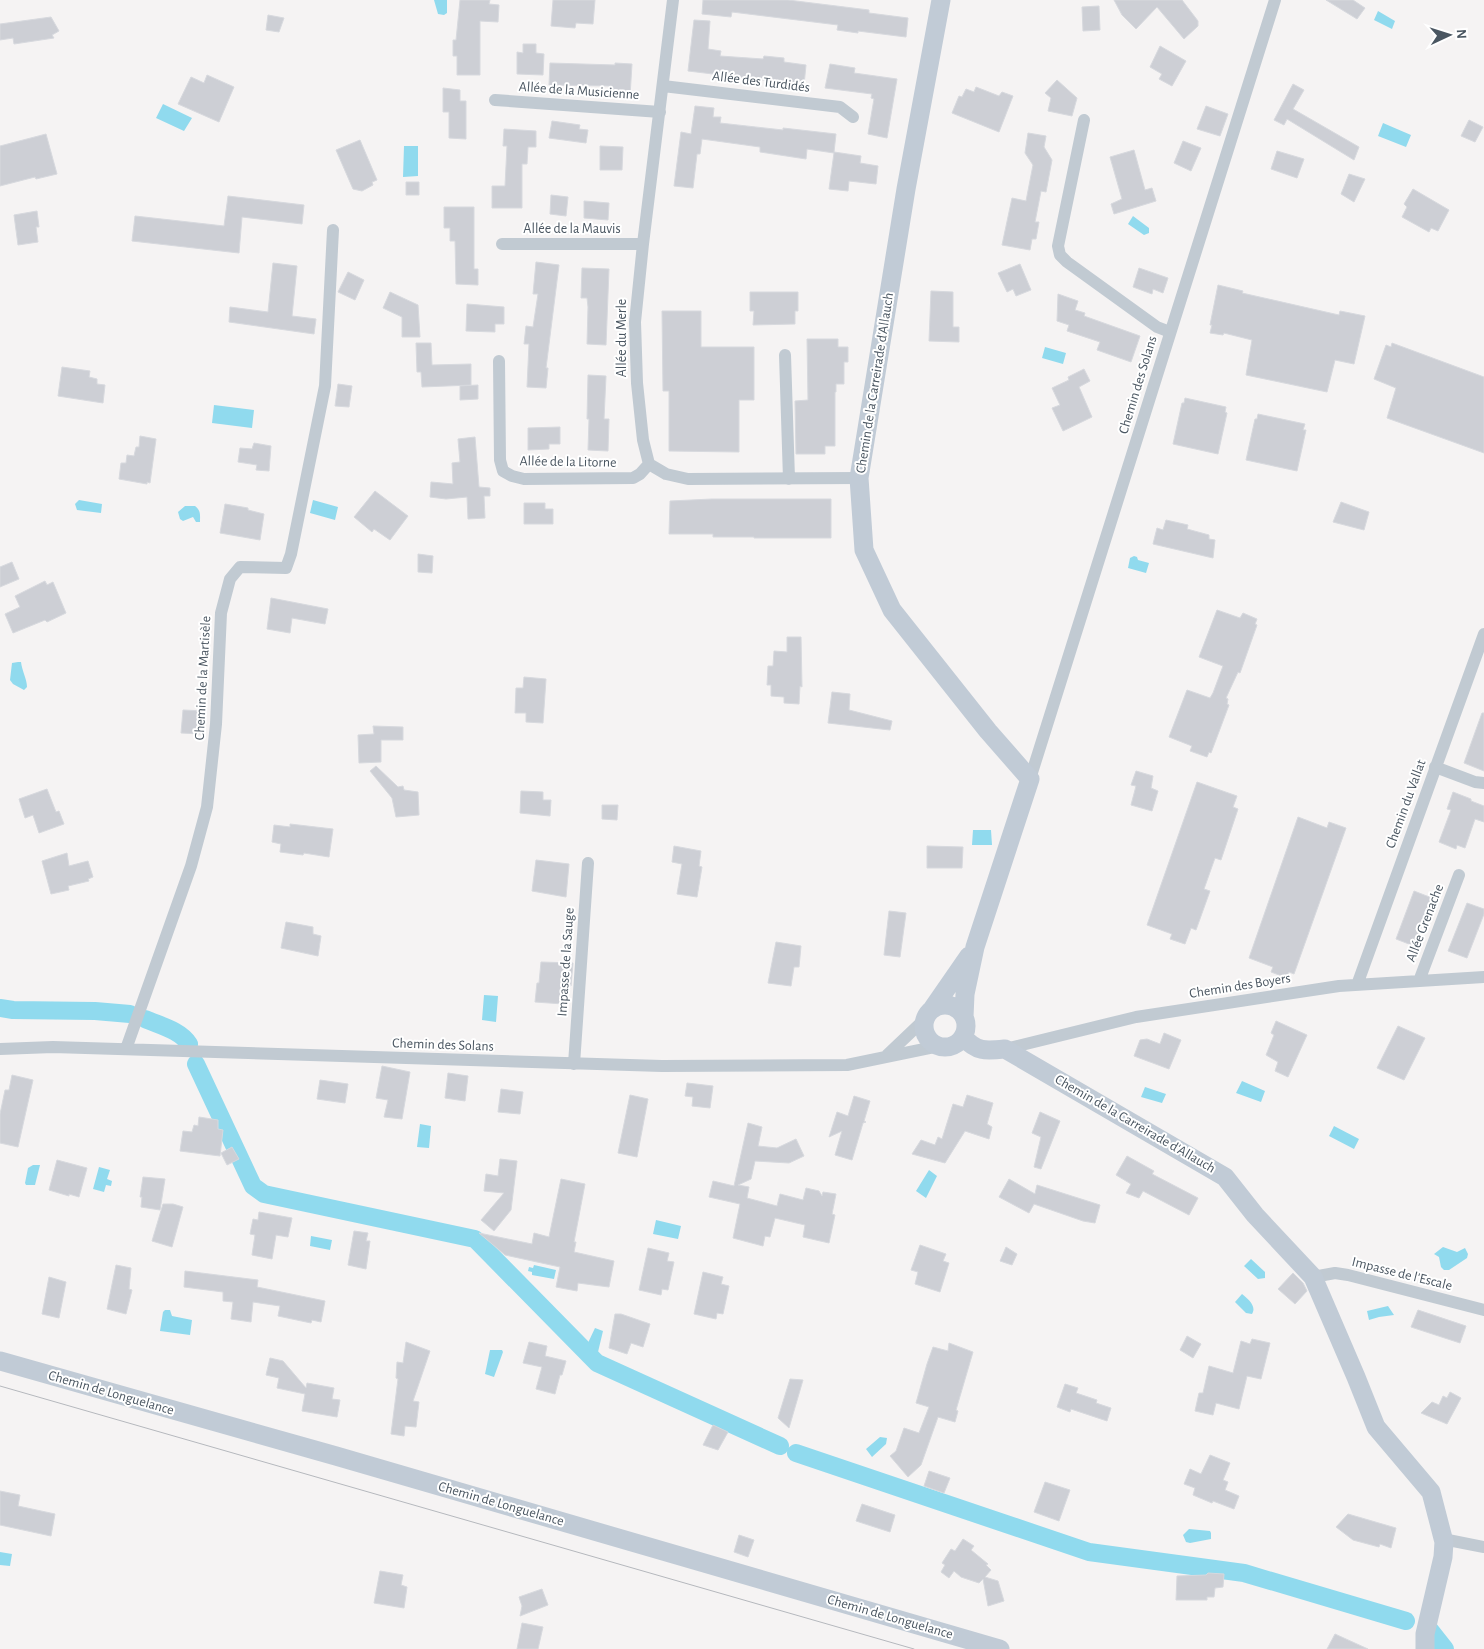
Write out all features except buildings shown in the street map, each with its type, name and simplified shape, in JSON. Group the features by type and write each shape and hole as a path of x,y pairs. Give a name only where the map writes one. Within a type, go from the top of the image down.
{"street":[{"name":"Allée du Merle","path":"649,464 643,440 637,383 635,322 642,244 673,0"},
{"name":"Chemin de la Carreirade d'Allauch","path":"941,0 906,188 859,478 864,550 892,610 988,731 1030,779"},
{"name":"Chemin des Solans","path":"1030,779 1275,0"},
{"name":"Allée des Turdidés","path":"663,86 840,107 853,117"},
{"name":"Allée de la Musicienne","path":"495,100 660,112"},
{"path":"1084,120 1058,246 1060,255 1066,262 1157,327 1170,332"},
{"name":"Chemin de la Martisèle","path":"126,1049 188,875 208,807 216,724 221,614 230,579 240,567 286,568 291,554 325,386 333,230"},
{"name":"Allée de la Mauvis","path":"502,244 642,244"},
{"path":"785,355 790,478"},
{"name":"Allée de la Litorne","path":"499,361 500,460 503,471 524,479 633,478 640,474 649,464"},
{"path":"649,464 666,474 688,479 859,478"},
{"name":"Chemin du Vallat","path":"1357,985 1483,639"},
{"path":"1435,767 1484,784"},
{"path":"975,947 929,1014 926,1032 933,1043 939,1046 952,1045 966,1031 964,1017 966,994 975,947 1030,779"},
{"name":"Impasse de la Sauge","path":"574,1064 588,863"},
{"name":"Allée Grenache","path":"1419,981 1459,875"},
{"name":"Chemin des Boyers","path":"1005,1049 1136,1017 1339,986 1484,977"},
{"path":"885,1057 940,1005 947,1005 960,1011 964,1017"},
{"path":"962,1037 973,1048 987,1051 1005,1049"},
{"name":"Chemin des Solans","path":"0,1049 52,1047 662,1066 847,1065 939,1046"},
{"name":"Chemin de la Carreirade d'Allauch","path":"1005,1049 1225,1176 1255,1215 1313,1277 1376,1427 1431,1492 1443,1538 1442,1557 1425,1634 1425,1649"},
{"name":"Impasse de l'Escale","path":"1313,1277 1335,1274 1348,1275 1484,1310"},
{"name":"Chemin de Longuelance","path":"0,1361 355,1461 1000,1649"},
{"path":"1443,1538 1484,1547"}],"water":[{"path":"434,0 447,0 447,13 444,15 438,14"},
{"path":"1378,11 1395,21 1392,29 1374,20"},
{"path":"163,104 192,118 184,131 156,118"},
{"path":"1383,123 1411,135 1406,147 1378,136"},
{"path":"404,146 418,146 418,176 403,177"},
{"path":"1133,216 1149,228 1149,233 1144,235 1128,224"},
{"path":"1045,347 1066,353 1063,364 1042,358"},
{"path":"214,405 254,410 252,428 212,423"},
{"path":"79,500 102,504 101,513 77,510 75,504"},
{"path":"313,500 338,507 335,520 310,513"},
{"path":"185,506 195,506 198,509 200,522 196,522 193,517 183,521 180,519 178,512"},
{"path":"1134,556 1138,560 1149,563 1146,573 1128,568 1130,558"},
{"path":"21,662 27,687 24,690 13,684 10,680 12,663"},
{"path":"973,830 991,830 992,845 972,845"},
{"path":"484,995 498,996 496,1022 482,1020"},
{"path":"1242,1081 1265,1091 1261,1102 1236,1093"},
{"path":"1145,1087 1166,1094 1162,1103 1141,1097"},
{"path":"420,1124 431,1126 429,1148 417,1147"},
{"path":"1334,1126 1359,1139 1354,1149 1329,1136"},
{"path":"33,1165 40,1165 35,1185 26,1185 28,1168"},
{"path":"99,1167 110,1170 107,1179 112,1181 111,1186 106,1185 104,1192 93,1189"},
{"path":"929,1170 937,1176 926,1198 916,1191"},
{"path":"656,1220 681,1226 678,1239 653,1234"},
{"path":"311,1236 332,1240 330,1250 310,1246"},
{"path":"1443,1247 1457,1252 1465,1248 1468,1254 1467,1258 1449,1270 1444,1270 1441,1267 1439,1257 1434,1254"},
{"path":"1251,1259 1265,1272 1265,1278 1258,1279 1244,1266"},
{"path":"534,1265 556,1270 554,1279 532,1275 532,1272 528,1271 529,1267 533,1268"},
{"path":"1242,1294 1253,1305 1252,1314 1246,1313 1235,1302"},
{"path":"1388,1306 1394,1315 1369,1320 1367,1311"},
{"path":"165,1310 170,1310 172,1316 192,1320 190,1335 160,1331"},
{"path":"595,1328 603,1331 598,1352 587,1345"},
{"path":"490,1350 502,1350 503,1352 494,1377 485,1374"},
{"path":"880,1437 887,1438 886,1444 872,1457 866,1449"},
{"path":"1189,1529 1210,1531 1211,1539 1186,1542 1183,1535"},
{"path":"0,1552 12,1554 10,1566 0,1565"}],"waterway":[{"path":"0,1008 130,1014"},
{"path":"145,1019 181,1035 189,1044"},
{"path":"196,1064 253,1186 264,1194 475,1239 597,1363 780,1446"},
{"path":"796,1453 1089,1552 1244,1573 1406,1621"},
{"path":"1430,1630 1445,1649"}],"tram line":[{"path":"0,1386 914,1649"}]}
